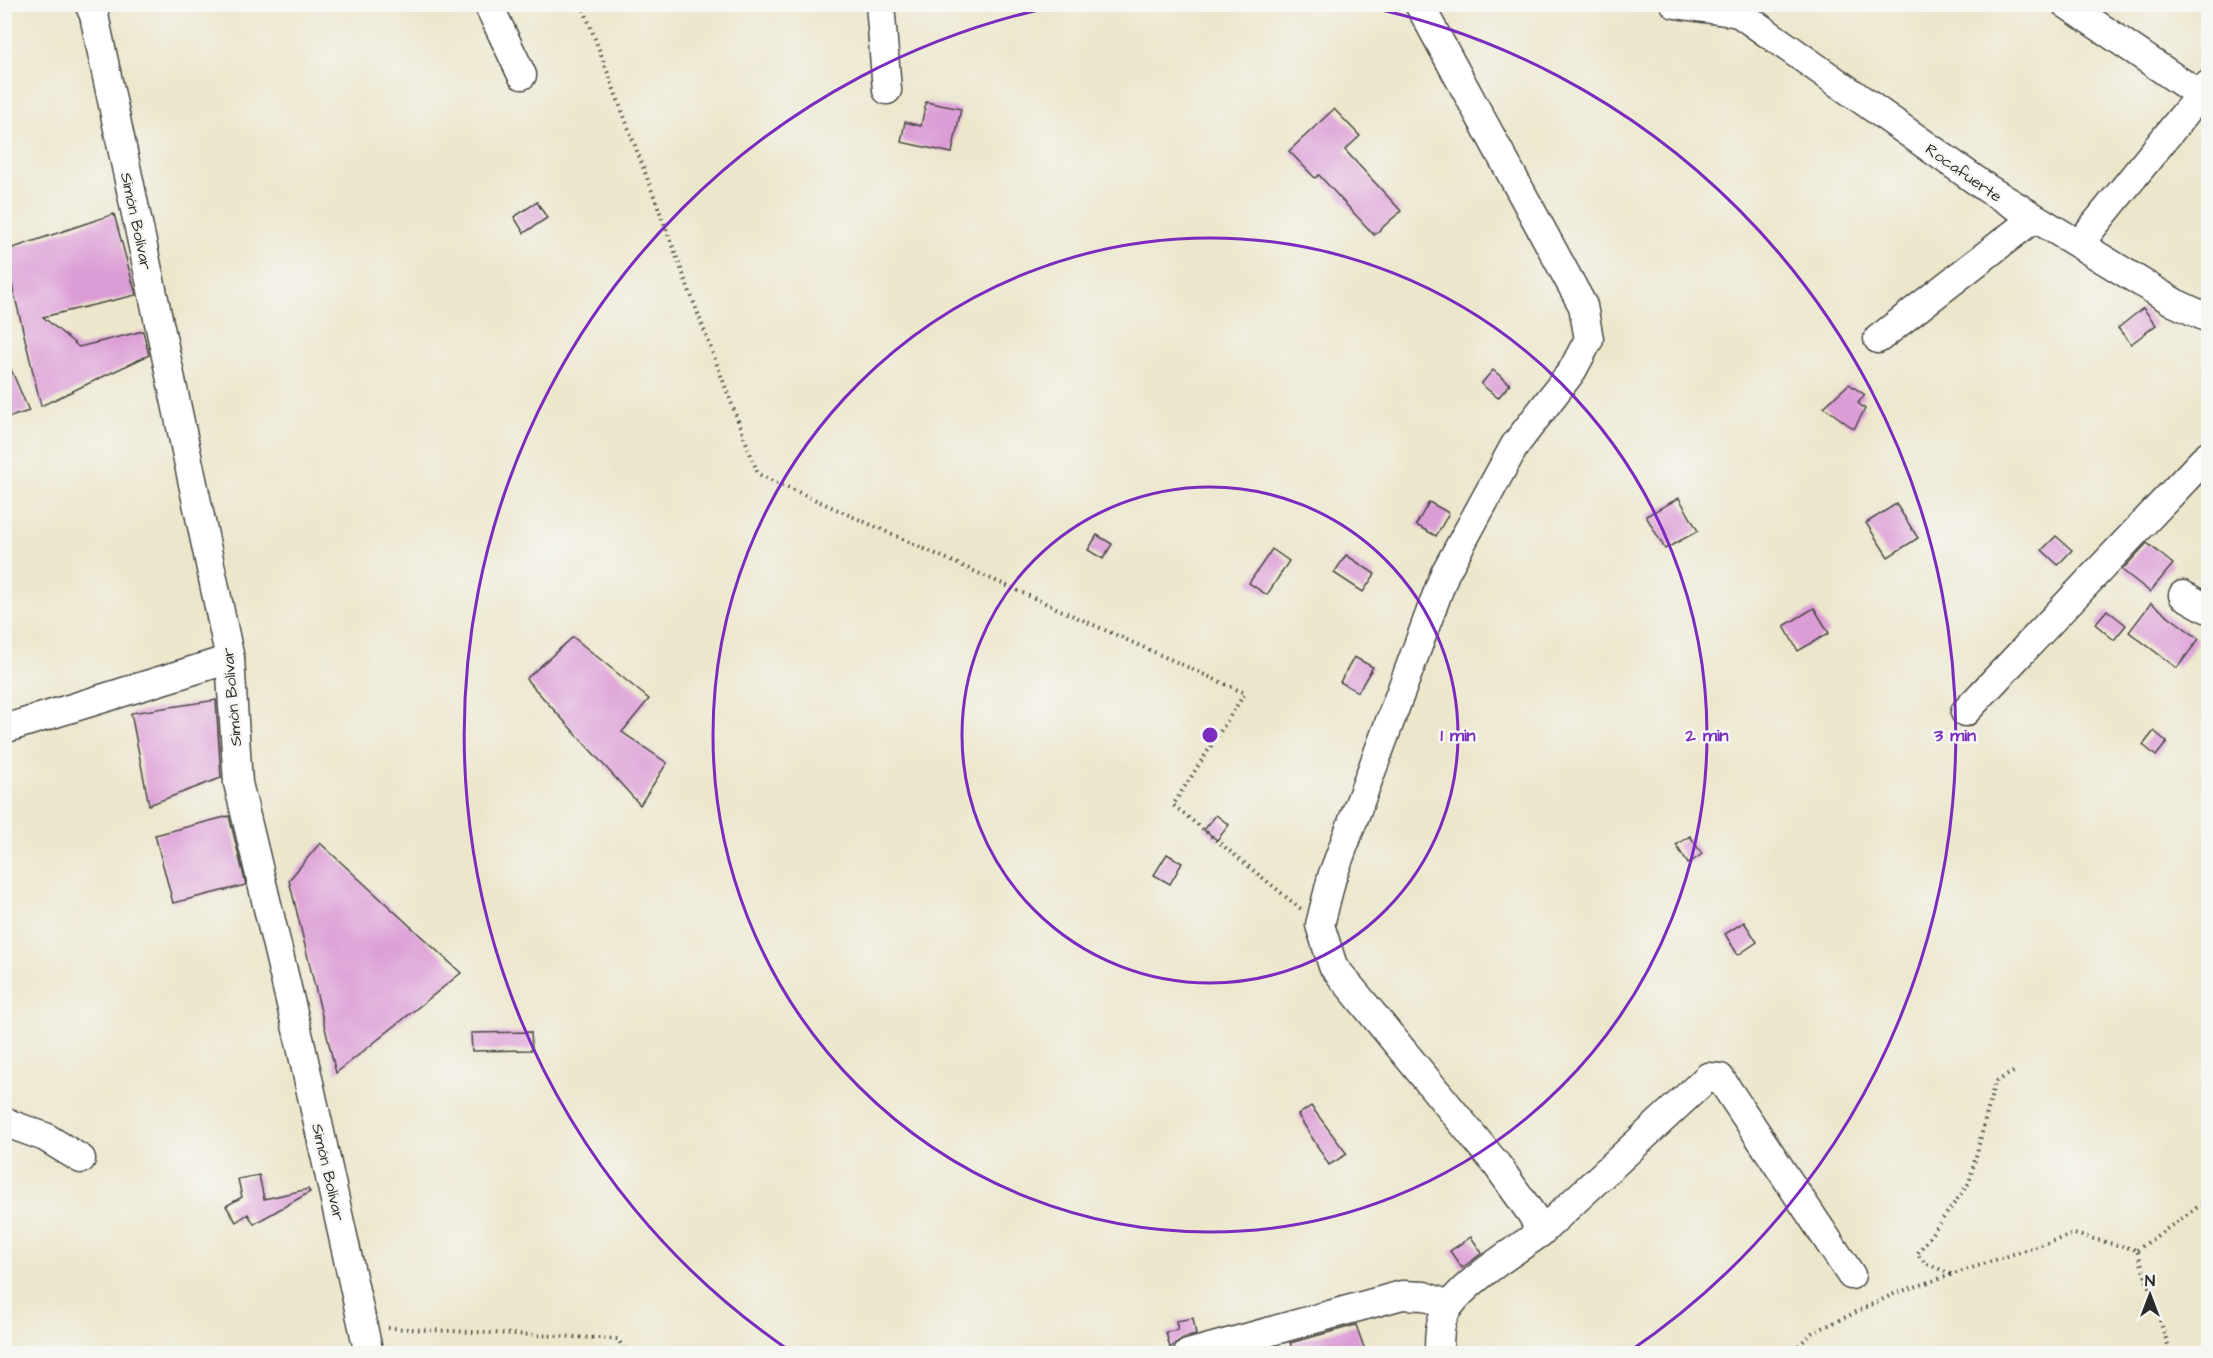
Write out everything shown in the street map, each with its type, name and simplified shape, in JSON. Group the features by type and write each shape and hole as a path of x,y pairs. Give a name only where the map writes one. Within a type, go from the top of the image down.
{"street":[{"name":"Simón Bolívar","path":"89,4 96,27 230,659 238,783 300,1042 366,1340"},
{"path":"488,4 522,75"},
{"path":"880,4 887,90"},
{"path":"1419,4 1583,306 1589,339 1572,371 1515,445 1446,573 1332,877 1320,925 1333,966 1497,1165 1533,1216 1540,1233"},
{"path":"1675,4 1738,9"},
{"path":"2066,4 2204,90 2079,244"},
{"name":"Rocafuerte","path":"1738,9 1988,189 2175,303 2208,318"},
{"path":"1878,339 2034,218"},
{"path":"1965,712 2208,455"},
{"path":"2183,595 2208,609"},
{"path":"4,729 230,659"},
{"path":"1439,1353 1440,1329 1449,1305 1487,1272 1540,1233 1708,1077 1720,1078 1851,1275"},
{"path":"4,1122 45,1137 81,1160"},
{"path":"1188,1353 1402,1295 1424,1296 1449,1305"}],"path":[{"path":"582,4 758,474 1245,693 1173,805 1320,925"},
{"path":"1952,1275 1924,1263 1917,1254 1969,1183 1995,1082 2015,1071"},
{"path":"1790,1353 1812,1333 1896,1293 2074,1234 2137,1250 2199,1206 2208,1203"},
{"path":"2137,1250 2171,1353"},
{"path":"366,1340 618,1339 626,1353"}],"building":[{"path":"926,102 961,109 952,153 901,142 905,122 921,126"},
{"path":"1334,109 1360,136 1345,150 1401,211 1374,235 1319,175 1315,178 1289,151"},
{"path":"537,202 547,218 524,233 514,217"},
{"path":"114,214 136,295 43,317 79,347 143,331 149,355 41,406 4,251"},
{"path":"2143,308 2156,325 2131,344 2118,328"},
{"path":"4,353 29,411 4,419"},
{"path":"1493,370 1510,384 1498,398 1481,384"},
{"path":"1849,384 1865,395 1858,403 1865,409 1854,429 1824,407"},
{"path":"1679,498 1698,531 1665,549 1646,516"},
{"path":"1429,502 1449,513 1436,536 1416,525"},
{"path":"1896,504 1918,538 1888,557 1866,523"},
{"path":"1097,535 1112,544 1103,559 1088,550"},
{"path":"2056,536 2072,550 2058,565 2042,550"},
{"path":"2147,543 2173,564 2150,592 2122,570"},
{"path":"1272,549 1289,561 1267,595 1249,583"},
{"path":"1346,555 1375,574 1363,592 1334,573"},
{"path":"2151,603 2199,639 2177,668 2129,632"},
{"path":"1814,608 1829,633 1798,651 1784,626"},
{"path":"2107,610 2126,625 2114,640 2095,624"},
{"path":"573,637 649,699 622,732 667,763 640,805 526,679"},
{"path":"1354,657 1373,667 1358,692 1340,682"},
{"path":"216,700 221,778 149,805 131,713"},
{"path":"2154,731 2167,742 2156,756 2143,745"},
{"path":"1216,815 1229,825 1217,840 1204,830"},
{"path":"229,816 246,885 173,903 155,835"},
{"path":"1690,836 1702,854 1688,864 1676,845"},
{"path":"320,843 461,973 336,1073 289,880"},
{"path":"1167,854 1182,863 1170,884 1154,875"},
{"path":"1744,922 1757,942 1738,955 1725,934"},
{"path":"531,1032 532,1050 472,1051 471,1033"},
{"path":"1311,1106 1347,1154 1329,1165 1298,1115"},
{"path":"259,1175 264,1199 308,1189 310,1192 254,1224 248,1214 236,1222 226,1206 242,1197 238,1179"},
{"path":"1471,1237 1482,1253 1462,1268 1450,1251"},
{"path":"1193,1318 1196,1335 1183,1338 1170,1348 1166,1332 1178,1330 1176,1321"},
{"path":"1356,1325 1366,1353 1294,1353 1290,1343"}]}
